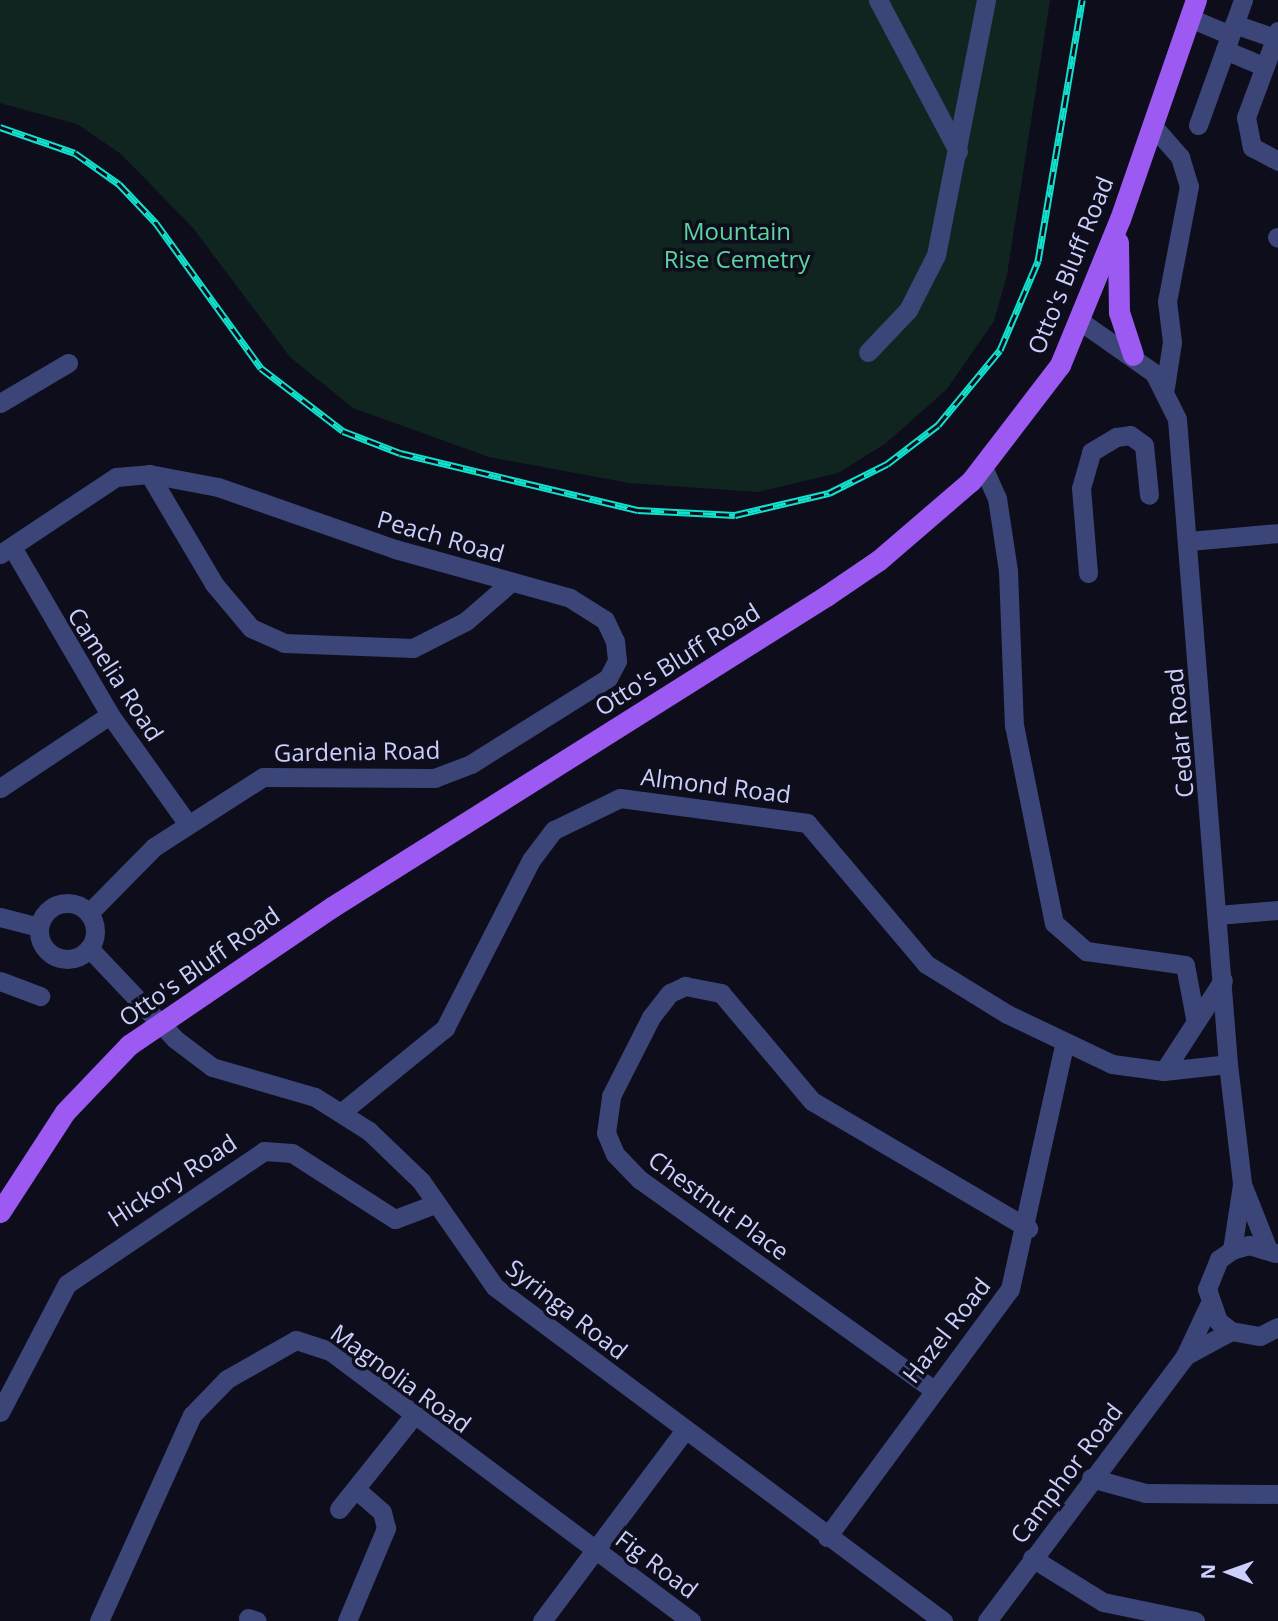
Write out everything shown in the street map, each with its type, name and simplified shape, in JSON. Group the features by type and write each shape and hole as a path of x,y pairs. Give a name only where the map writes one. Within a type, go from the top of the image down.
{"main road":[{"name":"Otto's Bluff Road","path":"0,1212 65,1112 160,1023 858,575 983,467 1038,401 1080,321 1120,219 1193,9"},
{"path":"1120,219 1117,300 1133,355"}],"street":[{"path":"878,0 958,151"},
{"path":"868,352 927,280 958,151 986,0"},
{"path":"1198,125 1243,0"},
{"path":"1193,9 1230,36 1265,67"},
{"path":"1230,36 1277,35 1246,117 1252,147 1278,161"},
{"path":"1152,125 1180,157 1189,186 1167,300 1172,342 1165,387"},
{"path":"1080,321 1133,355 1165,387"},
{"path":"0,403 68,363"},
{"name":"Cedar Road","path":"1165,387 1181,459 1189,541 1219,915 1228,1064 1242,1184 1232,1250"},
{"path":"1088,573 1081,488 1091,452 1103,440 1130,435 1144,445 1149,462 1149,495"},
{"path":"1149,462 1181,459"},
{"path":"983,467 997,499 1008,570 1014,725 1054,923 1086,951 1185,965 1195,1018"},
{"name":"Peach Road","path":"149,474 214,584 251,628 284,643 413,648 466,621 511,582"},
{"name":"Peach Road","path":"6,550 116,477 149,474 218,487 511,582"},
{"path":"1189,541 1278,533"},
{"name":"Camelia Road","path":"6,550 110,715 187,823"},
{"name":"Gardenia Road","path":"89,913 123,871 187,823 263,776 450,775 608,678 617,652 605,620 570,598 511,582"},
{"path":"0,788 110,715"},
{"name":"Almond Road","path":"343,1111 445,1028 531,860 554,830 620,798 807,823 926,964 1064,1046 1112,1064 1164,1071 1228,1064"},
{"path":"73,903 89,913 95,928 89,948 74,958 56,956 43,944 39,927 55,905 73,903"},
{"path":"1219,915 1278,911"},
{"path":"0,917 39,927"},
{"name":"Syringa Road","path":"89,948 160,1023 212,1067 343,1111 402,1158 495,1287 943,1621"},
{"path":"1164,1071 1195,1018 1223,980"},
{"path":"0,981 40,996"},
{"name":"Chestnut Place","path":"931,1388 640,1180 615,1154 606,1133 611,1096 651,1017 670,992 685,986 721,993 812,1101 1028,1228"},
{"name":"Hazel Road","path":"827,1537 931,1388 1010,1289 1028,1228 1064,1046"},
{"name":"Hickory Road","path":"0,1412 67,1284 264,1151 292,1153 395,1219 435,1204"},
{"name":"Cedar Road","path":"1242,1184 1272,1251"},
{"path":"1272,1251 1232,1250 1210,1273 1209,1305 1231,1331 1260,1336 1278,1327"},
{"name":"Camphor Road","path":"987,1621 1091,1478 1185,1356 1209,1305"},
{"name":"Camphor Road","path":"1185,1356 1231,1331"},
{"name":"Magnolia Road","path":"99,1621 191,1415 261,1355 296,1340 314,1343 594,1547"},
{"path":"339,1508 414,1415"},
{"path":"542,1621 594,1547 685,1430"},
{"path":"1091,1478 1145,1493 1278,1494"},
{"path":"347,1621 386,1528 382,1512 356,1489"},
{"name":"Fig Road","path":"594,1547 691,1621"},
{"path":"1032,1558 1103,1602 1195,1621"}],"green space":[{"name":"Mountain Rise Cemetry","path":"0,0 1050,0 1007,275 994,321 947,389 885,444 838,473 758,492 629,483 489,457 353,408 290,357 193,228 121,154 77,124 0,103"}],"railway":[{"path":"0,127 75,153 119,184 156,223 261,368 343,431 400,453 638,510 735,515 829,493 887,464 938,425 1000,350 1038,261 1082,0"}]}
